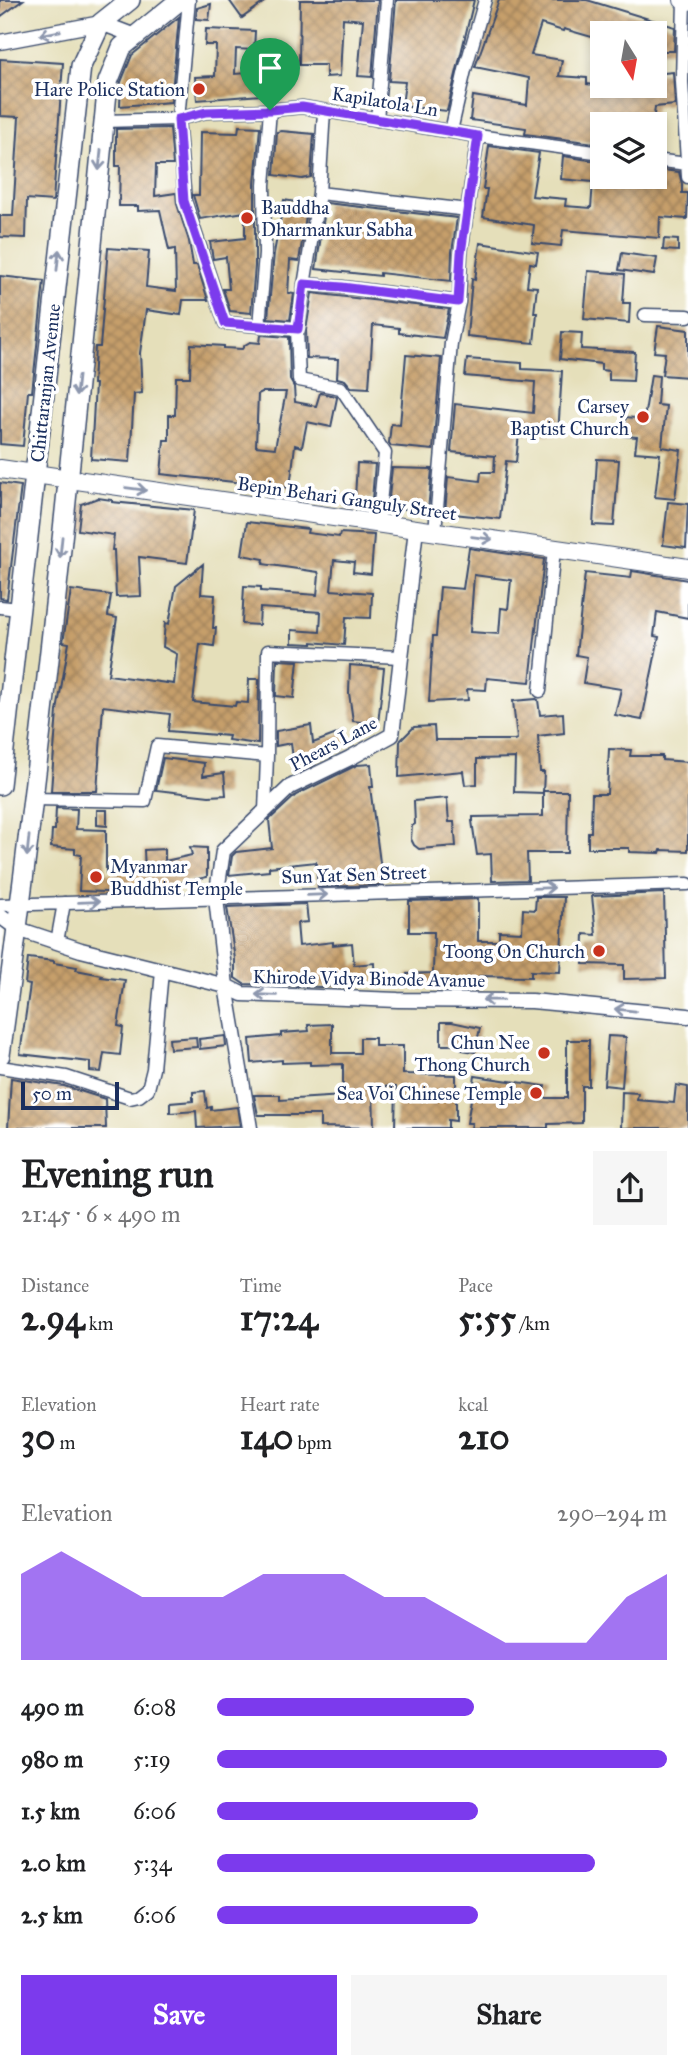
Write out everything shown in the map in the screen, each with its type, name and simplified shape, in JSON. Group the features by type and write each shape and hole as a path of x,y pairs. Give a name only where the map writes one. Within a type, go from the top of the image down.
{"main road":[{"name":"Chittaranjan Avenue","path":"0,785 9,608 34,474 80,66 101,23 130,0"},
{"path":"0,1055 33,799 108,82 122,47 180,0"},
{"name":"Bepin Behari Ganguly Street","path":"0,469 688,568"}],"street":[{"path":"189,0 178,119 184,201 225,323 298,329"},
{"path":"377,120 387,0"},
{"path":"451,131 485,0"},
{"path":"685,1 682,82 688,177"},
{"path":"0,42 101,23 135,36"},
{"name":"Kapilatola Ln","path":"104,121 178,119 206,112 302,107 590,151"},
{"path":"259,326 265,254 264,185 270,110"},
{"path":"324,111 320,193 298,329 299,380 341,388 385,453 378,524"},
{"path":"435,532 451,343 478,136"},
{"path":"667,162 687,164"},
{"path":"320,193 468,210"},
{"path":"304,284 458,302"},
{"path":"645,315 688,316"},
{"name":"Phears Lane","path":"250,1128 226,986 216,898 223,851 290,787 392,734 416,529"},
{"path":"540,691 554,549"},
{"path":"265,811 268,651 401,657"},
{"path":"33,799 145,801 157,746 267,756"},
{"name":"Sun Yat Sen Street","path":"0,905 688,884"},
{"path":"57,942 64,903"},
{"name":"Khirode Vidya Binode Avanue","path":"0,916 18,929 57,942 226,986 242,994 398,1000 532,1001 688,1016"},
{"path":"0,1067 66,1077 130,1098 139,1096 148,1089 153,1069 162,971"}],"building":[{"path":"0,0 23,0 0,17"},
{"path":"229,0 267,0 242,18"},
{"path":"300,0 378,0 372,77 358,76 363,20 343,18 340,76 326,77 326,65 299,65"},
{"path":"396,0 474,0 447,111 402,106 405,82 389,81"},
{"path":"499,0 587,0 655,21 590,21 590,37 541,24 531,55 562,60 559,76 587,78 590,98 667,98 667,73 673,72 675,105 655,107 654,112 590,112 590,142 525,134 526,128 470,120 473,96 527,105 529,78 475,67"},
{"path":"211,4 209,20 196,19 197,8"},
{"path":"179,17 171,102 120,106 121,82 132,55"},
{"path":"667,25 675,27 674,51 667,51"},
{"path":"206,29 255,31 254,50 236,49 235,74 260,72 261,95 197,100 195,77 215,76 216,45 205,45"},
{"path":"0,59 63,63 53,201 27,199 26,238 0,237 0,216 13,216 19,117 0,116"},
{"path":"239,126 260,127 255,184 255,266 251,313 230,311 223,289 229,289 226,257 213,259 210,242 245,238 245,212 200,219 193,195 199,195 200,132 238,133"},
{"path":"170,128 173,165 156,165 155,196 176,193 193,265 197,265 208,300 183,300 181,315 146,310 140,353 142,393 134,394 130,462 91,459 95,347 100,347 108,248 149,251 146,287 176,291 175,249 169,250 160,210 138,211 138,206 119,206 120,166 116,166 116,129"},
{"path":"277,132 314,134 311,177 302,179 274,175"},
{"path":"489,146 539,153 532,196 566,199 565,206 591,208 592,189 667,189 667,171 679,172 682,193 688,193 687,219 660,217 659,238 563,230 561,246 532,243 534,225 483,217 487,189 483,189"},
{"path":"563,156 590,160 590,182 561,179"},
{"path":"284,200 308,204 299,261 290,260 288,293 294,294 290,320 268,318 274,253"},
{"path":"326,203 457,218 451,281 316,269"},
{"path":"664,239 678,240 678,251 663,250"},
{"path":"480,243 538,252 536,264 530,263 527,286 537,287 534,343 467,336 472,279 475,280"},
{"path":"622,253 657,258 654,275 619,270"},
{"path":"588,271 625,274 623,303 630,303 629,323 584,319"},
{"path":"0,276 44,281 32,392 28,392 23,446 0,444"},
{"path":"312,293 449,309 443,338 399,333 399,328 373,325 369,388 351,387 345,380 337,378 338,359 307,358 306,330"},
{"path":"658,326 688,330 688,377 662,375 665,353 654,352"},
{"path":"562,332 582,333 581,349 635,352 633,381 609,380 609,371 601,370 601,364 560,359"},
{"path":"261,335 289,337 290,380 294,387 295,402 316,406 320,393 337,398 331,427 307,422 302,447 295,445 290,488 161,474 164,440 169,440 169,415 175,415 176,377 190,377 191,344 242,349 250,342 260,343","holes":["286,392 275,448 256,446 258,394"]},
{"path":"406,355 441,358 433,450 391,446 389,443 391,424 400,425"},
{"path":"467,359 522,363 522,369 562,371 558,435 519,433 516,462 506,461 500,519 445,513 448,477 480,481 481,472 494,472 495,456 451,452 455,404 533,413 535,382 465,376"},
{"path":"651,375 659,376 657,405 666,406 662,447 681,450 675,499 655,497 660,454 635,452 637,437 624,436 626,417 644,419"},
{"path":"597,459 619,460 614,526 593,525"},
{"path":"357,463 375,464 372,499 355,498"},
{"path":"392,468 432,469 428,510 388,508"},
{"path":"0,483 21,486 7,599 0,598"},
{"path":"98,498 112,502 194,510 187,563 139,557 141,596 116,597 112,550 114,535 78,530 81,504"},
{"path":"668,502 688,504 686,548 663,545"},
{"path":"247,522 308,529 307,533 339,537 340,533 374,535 371,574 353,572 354,562 334,560 331,590 372,593 371,618 346,617 344,645 292,643 292,630 320,632 321,612 260,608 259,625 242,624 244,586 261,587 261,591 317,595 319,575 318,572 263,564 264,559 242,555"},
{"path":"469,548 544,559 530,682 487,678 486,690 467,689 468,700 429,702 433,636 436,636 440,587 463,589","holes":["474,575 511,580 508,609 501,608 499,634 470,632"]},
{"path":"203,564 201,594 215,595 213,628 216,628 214,646 200,644 193,702 235,706 236,702 248,703 249,679 259,679 258,744 228,740 229,736 168,731 170,714 103,706 97,791 51,791 57,711 69,643 63,642 71,590 111,595 108,616 117,618 108,675 174,684 177,654 163,647 165,623 169,624 176,586"},
{"path":"632,571 688,580 688,618 657,612 654,636 659,637 642,720 615,715 621,689 583,683 587,657 576,655 585,573 631,578"},
{"path":"277,660 298,661 294,698 276,696"},
{"path":"350,665 384,668 378,724 353,721 349,693"},
{"path":"536,699 540,715 563,713 564,733 538,736 540,772 544,772 543,793 514,792 515,758 477,759 477,784 465,785 463,771 399,777 400,741 414,727 434,726 435,740 514,740 517,739 513,701"},
{"path":"311,725 313,743 342,732 347,745 315,757 315,764 295,774 291,743 276,746 276,731"},
{"path":"609,749 631,750 630,756 662,756 662,760 688,762 688,851 661,850 660,853 629,852 629,848 588,848 592,794 607,794"},
{"path":"163,758 204,763 203,776 224,773 226,795 209,796 156,790"},
{"path":"371,764 373,787 370,787 383,885 318,887 316,862 229,875 232,856 236,852 272,848 269,820 296,795 357,765"},
{"path":"543,791 568,791 567,853 527,853 528,880 492,881 491,854 477,855 473,817 543,816"},
{"path":"447,798 449,822 454,822 456,846 419,849 411,839 412,826 415,824 414,801"},
{"path":"56,808 77,809 76,829 106,830 106,873 145,871 144,850 165,849 165,861 192,855 190,847 207,848 207,877 166,886 166,889 79,891 81,855 75,854 75,849 51,847"},
{"path":"97,810 107,810 107,826 97,825"},
{"path":"664,893 666,978 624,979 624,965 583,964 584,934 596,935 592,896"},
{"path":"536,897 564,897 560,972 531,971 531,977 479,976 479,989 444,988 444,985 408,986 407,974 433,973 434,932 409,932 409,901 478,899 478,941 499,941 499,931 522,932 523,909 535,910"},
{"path":"306,904 308,922 297,923 299,946 352,943 354,965 374,963 375,982 321,987 244,984 235,978 235,959 227,907"},
{"path":"28,958 54,961 77,967 76,970 102,975 101,977 125,980 118,1026 123,1027 120,1055 104,1053 101,1072 90,1071 90,1062 20,1054 30,985 25,984"},
{"path":"441,1022 480,1028 475,1052 462,1050 463,1045 441,1045"},
{"path":"332,1024 332,1053 360,1053 360,1038 375,1038 375,1046 403,1046 403,1074 456,1075 456,1121 448,1120 448,1128 395,1128 396,1087 373,1086 374,1128 320,1127 320,1115 258,1115 254,1095 280,1095 280,1100 343,1096 343,1064 310,1065 310,1062 282,1063 282,1060 252,1063 250,1039 309,1031 308,1025"},
{"path":"225,1036 226,1046 200,1049 199,1039"},
{"path":"608,1036 626,1037 622,1087 604,1085"},
{"path":"196,1037 197,1047 170,1049 169,1039"},
{"path":"567,1040 589,1040 589,1086 582,1086 582,1123 548,1124 548,1128 471,1128 472,1123 467,1123 475,1076 545,1086 543,1098 567,1098"},
{"path":"11,1078 64,1086 105,1099 106,1128 8,1128"},
{"path":"676,1085 688,1087 688,1128 621,1128 622,1092 638,1093 637,1100 674,1103"},
{"path":"205,1091 207,1108 211,1107 211,1110 237,1107 240,1126 197,1128 196,1111 170,1113 170,1103 193,1101 193,1092"}],"place":[{"name":"Hare Police Station","path":"199,89"},
{"name":"Bauddha Dharmankur Sabha","path":"247,218"},
{"name":"Carsey Baptist Church","path":"643,417"},
{"name":"Myanmar Buddhist Temple","path":"96,877"},
{"name":"Toong On Church","path":"599,951"},
{"name":"Chun Nee Thong Church","path":"544,1053"},
{"name":"Sea Voi Chinese Temple","path":"536,1093"}],"route":[{"path":"302,107 478,136 461,253 458,302 304,284 298,329 225,323 184,201 178,119 206,112 270,110 302,107"}]}
